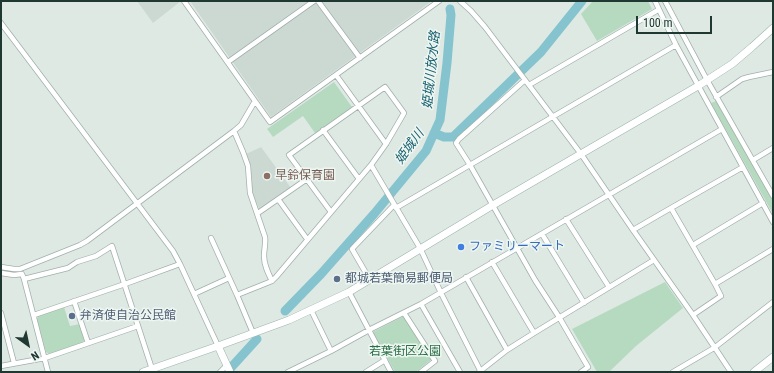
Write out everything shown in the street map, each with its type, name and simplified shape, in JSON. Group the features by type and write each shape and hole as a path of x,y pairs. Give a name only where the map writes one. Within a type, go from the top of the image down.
{"street":[{"path":"228,62 314,1"},
{"path":"318,1 360,58"},
{"path":"187,2 270,122 439,1"},
{"path":"460,1 477,17 581,154 731,372"},
{"path":"654,1 698,86 773,222"},
{"path":"665,1 716,97 773,196"},
{"path":"529,85 658,10"},
{"path":"1,23 173,251 228,369 220,372"},
{"path":"143,372 289,320 349,292 420,248 698,86 732,64 773,28"},
{"path":"370,280 352,249 395,206 470,165 676,45"},
{"path":"716,97 742,79 773,72"},
{"path":"336,75 386,144"},
{"path":"523,78 456,143 588,368 581,372"},
{"path":"237,295 272,280 371,166 404,113 385,87 290,155 331,212"},
{"path":"1,267 20,269 87,242 234,132 241,125 255,101"},
{"path":"288,372 441,293 466,277 722,129"},
{"path":"323,130 359,179"},
{"path":"234,132 248,166 250,193 266,237 264,257 266,270 272,280"},
{"path":"753,160 773,148"},
{"path":"371,166 420,248 480,371 507,350 654,260"},
{"path":"633,230 743,168"},
{"path":"258,213 307,179"},
{"path":"278,199 307,239"},
{"path":"693,245 763,203"},
{"path":"671,208 721,296 693,315"},
{"path":"566,219 609,287"},
{"path":"542,234 584,302"},
{"path":"211,238 253,333"},
{"path":"24,279 68,268 77,262 96,256 112,246 152,369"},
{"path":"715,284 773,249"},
{"path":"492,262 534,333"},
{"path":"34,315 180,264"},
{"path":"1,273 22,274 48,372"},
{"path":"466,277 507,350"},
{"path":"194,294 229,278"},
{"path":"349,292 392,372"},
{"path":"74,302 88,343"},
{"path":"673,372 714,348 773,302"},
{"path":"421,304 460,372"},
{"path":"311,310 331,351"},
{"path":"1,313 14,363"},
{"path":"404,313 435,361 421,372"},
{"path":"1,366 45,358 138,326"},
{"path":"754,372 773,357"},
{"path":"366,372 385,360"}],"shaded area":[{"path":"137,1 181,1 153,23"},
{"path":"190,1 432,1 271,117"},
{"name":"早鈴保育園","path":"261,147 291,188 260,210 252,193 251,168 246,154"}],"green space":[{"path":"593,1 648,1 652,9 597,41 581,14"},
{"path":"334,82 352,107 315,133 303,116 273,137 267,129"},
{"path":"716,101 773,201 773,214 711,103"},
{"path":"665,282 683,308 636,346 609,372 597,372 572,329"},
{"path":"64,307 70,326 80,324 85,340 83,343 49,354 46,352 37,319 38,316"},
{"name":"若葉街区公園","path":"404,316 432,359 416,372 395,372 373,332"}],"waterway":[{"name":"姫城川","path":"434,133 444,137 453,137 541,52 582,1"},
{"name":"姫城川","path":"285,311 321,274 374,214 426,151 440,120 447,63 451,15 450,9"},
{"name":"姫城川","path":"227,372 257,339"}],"place":[{"name":"早鈴保育園","path":"267,176"},
{"name":"ファミリーマート","path":"461,247"},
{"name":"都城若葉簡易郵便局","path":"337,279"},
{"name":"弁済使自治公民館","path":"72,316"}],"water label":[{"name":"姫城川放水路","path":"432,70"}]}
